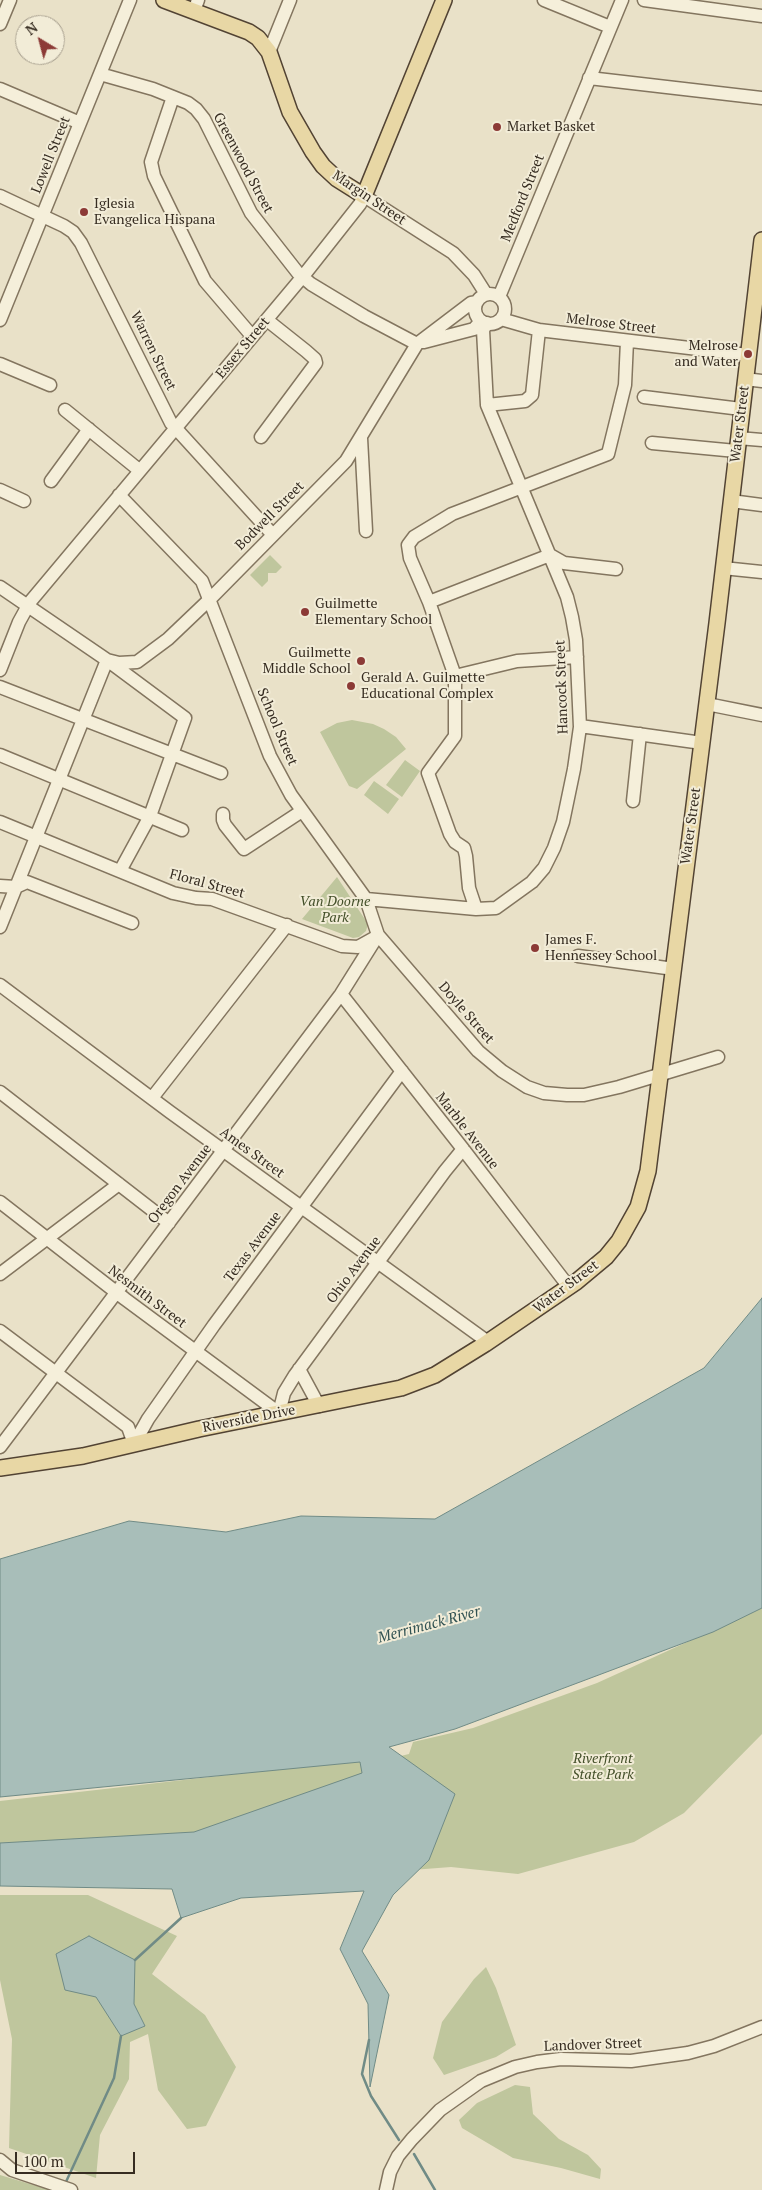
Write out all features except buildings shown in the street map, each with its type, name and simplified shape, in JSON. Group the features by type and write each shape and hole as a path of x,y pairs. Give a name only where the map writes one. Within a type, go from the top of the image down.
{"main road":[{"name":"Margin Street","path":"164,0 196,5 258,38 269,52 290,112 323,166 338,179 364,196"},
{"name":"Essex Street","path":"364,196 444,0"},
{"name":"Water Street","path":"488,1342 569,1287 606,1257 619,1241 638,1207 648,1171 707,704 762,240"},
{"name":"Riverside Drive","path":"0,1468 83,1456 401,1388 435,1375 488,1342"}],"street":[{"path":"0,24 10,0"},
{"name":"Lowell Street","path":"0,320 130,0"},
{"path":"269,52 290,0"},
{"path":"544,0 610,27"},
{"name":"Medford Street","path":"499,297 622,0"},
{"path":"644,0 762,16"},
{"name":"Greenwood Street","path":"100,74 188,103 204,119 251,213 303,277 311,284 364,316 417,344"},
{"path":"589,78 762,98"},
{"path":"0,89 80,123"},
{"path":"173,97 151,162 154,176 205,281 252,336"},
{"name":"Warren Street","path":"0,196 43,215 73,232 89,255 171,423 273,535"},
{"name":"Essex Street","path":"0,670 19,622 28,606 50,577 303,277 364,196"},
{"name":"Margin Street","path":"364,196 453,253 474,275 481,298"},
{"path":"417,344 474,329 484,322 493,323 501,318 504,305 499,297 495,295 481,298 476,313 484,322"},
{"name":"Bodwell Street","path":"107,660 137,662 168,639 210,599 346,461 362,438 417,344 471,303 481,298"},
{"name":"Melrose Street","path":"501,318 539,330 748,355"},
{"path":"261,437 316,364 315,359 267,320"},
{"name":"Hancock Street","path":"366,899 436,904 476,910 496,908 532,882 544,868 554,848 563,822 574,769 580,726 576,640 571,610 488,405 484,322"},
{"path":"488,405 525,401 532,395 539,330"},
{"path":"476,910 469,888 464,848 455,842 450,834 428,773 455,736 455,676 429,602 410,558 408,545 414,537 452,514 608,454 625,385 628,341"},
{"path":"0,364 50,385"},
{"path":"745,379 762,381"},
{"path":"644,397 741,409"},
{"path":"65,410 139,470"},
{"path":"51,481 89,429"},
{"path":"362,438 366,531"},
{"path":"652,443 737,444 762,440"},
{"path":"0,490 24,501"},
{"name":"School Street","path":"119,496 202,581 270,756 291,795 366,899 378,935"},
{"path":"731,501 762,504"},
{"path":"429,602 550,555 564,563 616,569"},
{"path":"723,568 762,572"},
{"path":"0,586 107,660 185,719 150,816 120,871"},
{"path":"455,676 517,661 577,657"},
{"path":"0,927 107,660"},
{"path":"0,687 221,773"},
{"path":"707,704 762,715"},
{"path":"580,726 702,743"},
{"path":"633,801 640,734"},
{"path":"0,754 182,830"},
{"path":"223,814 223,820 244,849 302,811"},
{"name":"Floral Street","path":"0,822 173,892 196,898 212,899 342,946 358,948 378,935"},
{"path":"0,886 16,887 27,882 132,924"},
{"path":"152,1098 287,926"},
{"name":"Oregon Avenue","path":"0,1448 341,994 378,935"},
{"name":"Doyle Street","path":"378,935 478,1051 502,1071 527,1087 544,1093 584,1095 718,1057"},
{"path":"578,956 674,969"},
{"name":"Ames Street","path":"0,985 378,1264 488,1342"},
{"name":"Marble Avenue","path":"341,994 569,1287"},
{"name":"Texas Avenue","path":"134,1444 148,1419 195,1351 402,1071"},
{"path":"0,1092 170,1223"},
{"name":"Ohio Avenue","path":"279,1414 284,1393 299,1369 378,1264 445,1170 463,1149"},
{"path":"0,1274 118,1184"},
{"name":"Nesmith Street","path":"0,1202 117,1293 279,1414"},
{"path":"0,1332 128,1426 134,1444"},
{"path":"299,1369 319,1406"},
{"name":"Landover Street","path":"386,2190 390,2172 398,2156 412,2139 440,2110 480,2082 515,2068 537,2062 562,2059 631,2061 688,2054 762,2027"},
{"path":"0,2160 12,2170 71,2190"}],"green space":[{"path":"270,555 282,567 276,573 268,573 268,581 262,587 250,575"},
{"path":"352,720 373,724 384,729 396,737 406,749 357,789 349,786 320,732 337,723"},
{"path":"405,760 420,771 402,797 386,785"},
{"path":"374,781 399,799 388,814 364,795"},
{"name":"Van Doorne Park","path":"337,877 368,924 366,931 359,937 353,938 302,919"},
{"name":"Riverfront State Park","path":"762,1608 762,1734 684,1813 634,1842 518,1874 451,1867 399,1871 0,1882 0,1801 323,1764 384,1760 409,1754 413,1742 473,1728 597,1683"},
{"path":"0,1895 88,1895 177,1936 152,1974 205,2015 236,2067 206,2126 187,2129 158,2090 148,2034 130,2042 129,2079 100,2135 96,2178 9,2148 12,2039 0,1980"},
{"path":"486,1967 496,1988 516,2045 496,2057 444,2075 433,2058 442,2022 474,1979"},
{"path":"515,2085 530,2087 533,2114 559,2139 588,2155 601,2169 600,2179 561,2168 513,2158 462,2128 459,2120 477,2103"},
{"path":"0,2175 50,2190 0,2190"}],"water":[{"name":"Merrimack River","path":"762,1298 762,1608 713,1632 455,1729 389,1747 455,1794 429,1860 393,1895 362,1951 389,1995 370,2087 368,2004 340,1949 364,1891 241,1898 181,1918 172,1889 0,1886 0,1843 194,1832 362,1773 360,1762 0,1797 0,1559 129,1521 226,1532 301,1516 435,1519 704,1368"},
{"path":"89,1936 135,1960 134,2004 145,2026 121,2036 96,1997 65,1990 56,1954"}],"waterway":[{"path":"135,1960 181,1918"},
{"path":"65,2184 114,2078 121,2036"},
{"path":"369,2040 362,2074 371,2096 399,2140"},
{"path":"414,2154 435,2190"}],"place":[{"name":"Market Basket","path":"497,127"},
{"name":"Iglesia Evangelica Hispana","path":"84,212"},
{"name":"Melrose and Water","path":"748,354"},
{"name":"Guilmette Elementary School","path":"305,612"},
{"name":"Guilmette Middle School","path":"361,661"},
{"name":"Gerald A. Guilmette Educational Complex","path":"351,686"},
{"name":"James F. Hennessey School","path":"535,948"}]}
